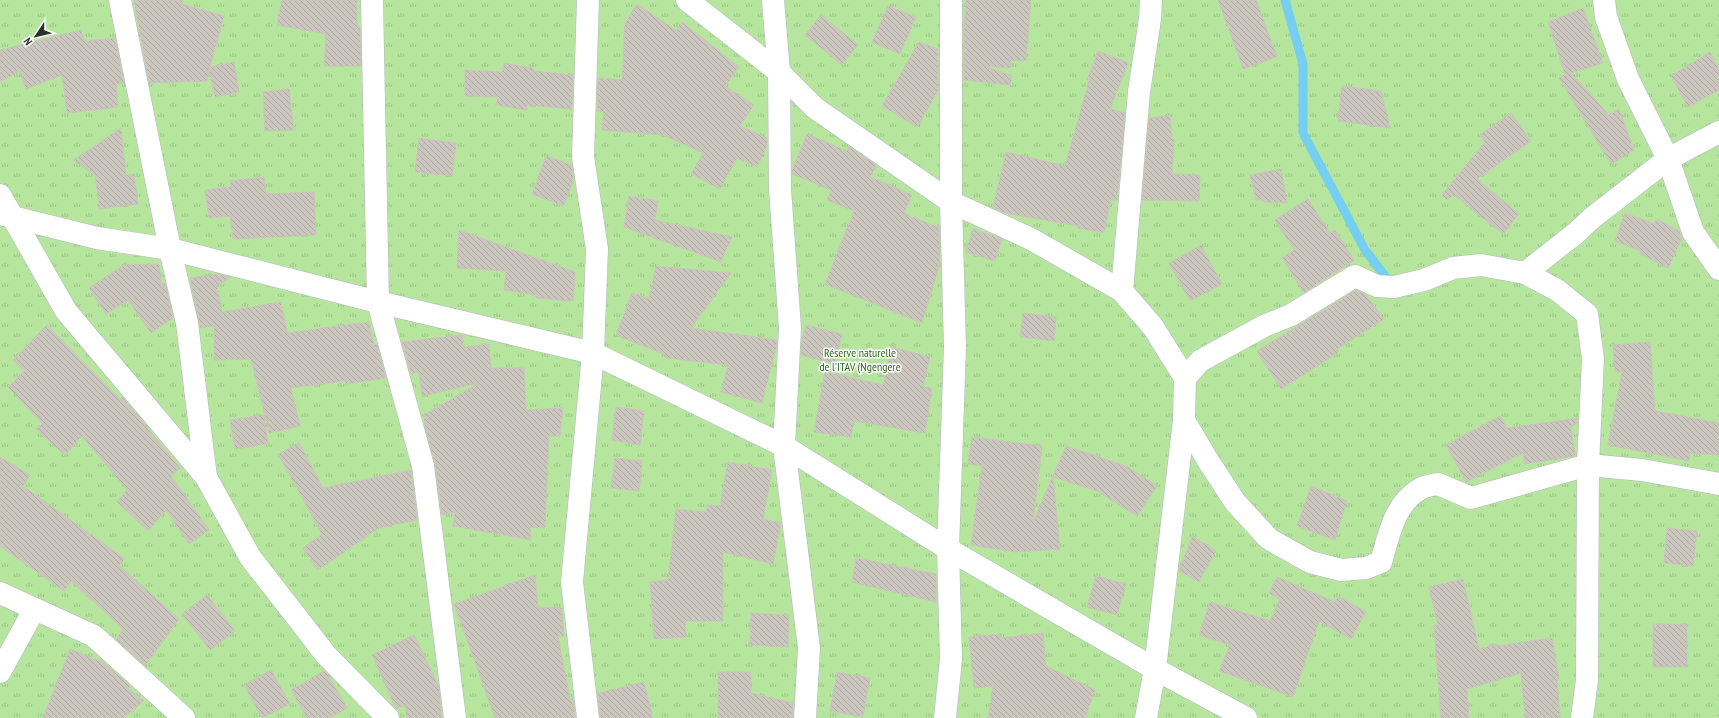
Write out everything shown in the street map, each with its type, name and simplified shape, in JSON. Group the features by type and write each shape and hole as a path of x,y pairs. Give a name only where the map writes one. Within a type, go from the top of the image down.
{"street":[{"path":"120,0 170,249 187,323 206,477"},
{"path":"372,0 378,302 423,466 455,718"},
{"path":"588,0 583,157 597,249 593,353 572,582 588,718"},
{"path":"687,0 779,72 815,108 951,202 1031,239 1122,291 1153,327 1185,378 1184,420 1155,669 1146,718"},
{"path":"773,0 779,72 780,189 790,328 784,446 808,648 805,718"},
{"path":"945,718 951,659 948,549 955,347 951,202 951,0"},
{"path":"1122,291 1139,92 1150,19 1151,0"},
{"path":"1604,0 1606,18 1628,79 1668,159 1693,232 1719,269"},
{"path":"1525,273 1576,233 1592,218 1668,159 1719,132"},
{"path":"0,195 5,215 66,311 206,477 250,558 326,655 388,718"},
{"path":"5,215 97,238 170,249 378,302 593,353 784,446 948,549 1155,669 1246,718"},
{"path":"1185,378 1200,361 1264,326 1291,315 1355,276 1377,286 1394,287 1424,280 1453,268 1481,265 1525,273 1557,290 1587,314 1593,358 1588,465 1587,680 1582,718"},
{"path":"1184,420 1235,502 1270,539 1310,562 1341,570 1366,568 1381,562 1391,526 1403,502 1421,489 1438,484 1471,498 1588,465 1642,470 1719,484"},
{"path":"0,593 34,610 94,636 184,718"},
{"path":"0,672 34,610"}],"green space":[{"name":"Réserve naturelle de l'ITAV (Ngengere","path":"0,0 1719,0 1719,718 0,718"}],"building":[{"path":"134,0 182,0 182,4 224,16 210,67 234,62 239,92 215,97 209,70 207,81 149,83"},
{"path":"282,0 357,0 357,27 360,27 361,66 324,66 326,34 277,25"},
{"path":"966,0 1031,0 1026,61 1011,60 1010,68 985,66 1012,76 1010,85 964,80 964,28"},
{"path":"1218,0 1256,0 1277,57 1243,69"},
{"path":"637,4 677,31 682,22 739,67 725,86 754,105 740,126 767,138 767,146 757,167 737,158 720,189 691,174 703,153 663,135 602,130 604,112 597,111 598,78 622,80 625,23"},
{"path":"888,6 916,17 900,54 872,42"},
{"path":"1583,8 1603,63 1571,73 1609,115 1619,109 1634,150 1611,164 1559,78 1565,74 1548,22"},
{"path":"821,15 858,45 842,65 805,35"},
{"path":"81,30 84,41 115,38 124,83 116,84 118,107 67,113 62,75 26,89 19,71 0,82 0,50"},
{"path":"919,42 938,49 938,91 917,127 882,106"},
{"path":"1098,51 1128,63 1110,109 1125,113 1117,200 1111,200 1104,233 1078,228 1078,226 1005,213 993,207 1006,152 1065,166 1089,81 1087,80"},
{"path":"1710,52 1719,69 1719,90 1688,107 1671,76"},
{"path":"504,63 533,68 533,71 573,75 572,109 527,105 526,110 496,105 498,97 465,96 465,70 502,72"},
{"path":"1342,86 1381,91 1390,128 1338,121"},
{"path":"289,89 294,130 265,131 263,92"},
{"path":"1511,113 1531,141 1477,179 1519,214 1503,234 1454,195 1447,200 1442,195 1485,142 1480,135"},
{"path":"1170,115 1172,139 1174,139 1172,174 1200,175 1199,201 1142,200 1149,118"},
{"path":"121,128 126,175 134,174 138,204 100,209 95,176 74,160"},
{"path":"807,134 847,151 848,146 876,165 871,177 912,195 904,214 939,227 940,263 922,323 825,284 854,211 827,200 831,190 792,174 792,170"},
{"path":"419,138 456,143 452,176 415,172"},
{"path":"546,156 572,165 574,178 564,206 532,194"},
{"path":"1281,169 1287,203 1264,202 1262,199 1256,200 1250,175"},
{"path":"264,177 266,194 314,192 316,235 233,239 230,216 209,218 205,190 231,187 230,181"},
{"path":"629,196 658,201 655,220 732,237 721,262 624,227"},
{"path":"1308,199 1330,233 1335,230 1354,260 1304,293 1282,258 1294,250 1275,220"},
{"path":"1625,213 1654,224 1657,219 1679,231 1682,238 1668,268 1640,254 1641,251 1615,241"},
{"path":"973,229 1002,239 995,261 966,252"},
{"path":"459,230 575,272 573,301 536,298 536,295 504,290 506,271 457,268"},
{"path":"1201,245 1222,284 1190,301 1169,263"},
{"path":"159,264 161,283 165,283 173,318 151,333 128,300 106,314 89,288 124,265"},
{"path":"656,266 731,273 691,328 777,340 762,403 721,392 728,365 666,358 666,355 616,335 632,293 649,299"},
{"path":"217,274 230,277 217,286 222,312 281,302 287,333 369,322 374,345 377,344 386,378 346,384 345,381 291,388 300,426 269,433 251,359 214,360 214,326 200,328 190,278"},
{"path":"1356,290 1365,294 1384,319 1337,349 1339,352 1281,389 1257,351"},
{"path":"1023,313 1056,317 1054,341 1020,337"},
{"path":"47,325 120,399 122,397 123,398 180,468 171,476 209,530 189,544 166,510 148,531 117,502 127,490 82,436 65,455 36,429 42,423 8,387 24,371 13,360"},
{"path":"806,325 842,334 835,364 801,355"},
{"path":"462,335 464,347 489,344 491,368 524,368 526,410 563,408 560,436 549,436 545,528 530,527 531,540 453,526 455,512 442,515 435,464 425,427 424,415 479,383 422,396 419,372 411,374 402,342"},
{"path":"1650,342 1655,411 1719,423 1719,455 1690,453 1689,461 1608,445 1622,372 1615,372 1613,345"},
{"path":"892,347 930,357 923,387 932,388 925,433 854,421 851,437 814,432 825,371 883,385"},
{"path":"616,407 644,411 640,445 612,440"},
{"path":"264,415 268,444 235,449 230,420"},
{"path":"1500,416 1507,428 1578,418 1577,423 1571,426 1575,456 1525,464 1523,453 1466,482 1446,445"},
{"path":"972,437 1042,446 1033,522 1066,446 1126,466 1157,486 1137,516 1097,491 1053,477 1060,549 1016,552 971,545 982,466 968,464"},
{"path":"299,443 323,488 411,470 417,520 379,528 318,570 303,548 322,534 278,454"},
{"path":"0,457 30,475 23,486 125,559 119,565 179,619 145,666 116,639 123,629 71,581 64,591 0,546"},
{"path":"615,458 642,461 639,491 611,488"},
{"path":"728,462 772,470 763,519 781,523 773,564 723,552 723,621 685,621 686,637 654,639 650,582 668,580 676,509 706,512 707,505 720,506"},
{"path":"1311,486 1347,501 1335,540 1297,526"},
{"path":"1667,528 1697,531 1693,566 1664,563"},
{"path":"1192,536 1216,551 1199,582 1179,571"},
{"path":"856,558 936,574 936,602 852,582"},
{"path":"535,575 538,608 561,607 564,636 558,636 570,699 573,699 575,718 495,718 454,604"},
{"path":"1096,576 1126,584 1117,615 1087,607"},
{"path":"1277,577 1335,602 1338,596 1366,612 1351,639 1319,621 1293,697 1219,671 1230,645 1199,635 1210,602 1270,621 1280,599 1269,593"},
{"path":"1463,579 1479,649 1497,644 1497,646 1552,638 1559,679 1557,679 1560,718 1525,718 1521,673 1467,689 1469,718 1441,718 1434,626 1438,625 1429,587"},
{"path":"207,595 235,631 210,650 182,614"},
{"path":"751,613 789,615 788,647 750,645"},
{"path":"1653,624 1687,624 1687,667 1653,667"},
{"path":"1043,633 1046,666 1095,690 1085,718 988,718 993,686 974,688 969,637 1001,634 1001,638"},
{"path":"414,635 439,687 442,718 407,718 405,705 396,709 372,655"},
{"path":"70,649 99,661 100,659 130,686 128,689 144,701 123,718 43,718"},
{"path":"271,670 290,704 262,718 244,685"},
{"path":"324,671 328,675 347,708 330,718 307,718 291,690"},
{"path":"718,672 751,672 751,693 793,703 793,718 718,718"},
{"path":"837,672 870,678 863,717 830,711"},
{"path":"644,682 653,718 600,718 598,693"}],"waterway":[{"path":"1285,0 1303,64 1303,133 1365,250 1392,285"}]}
